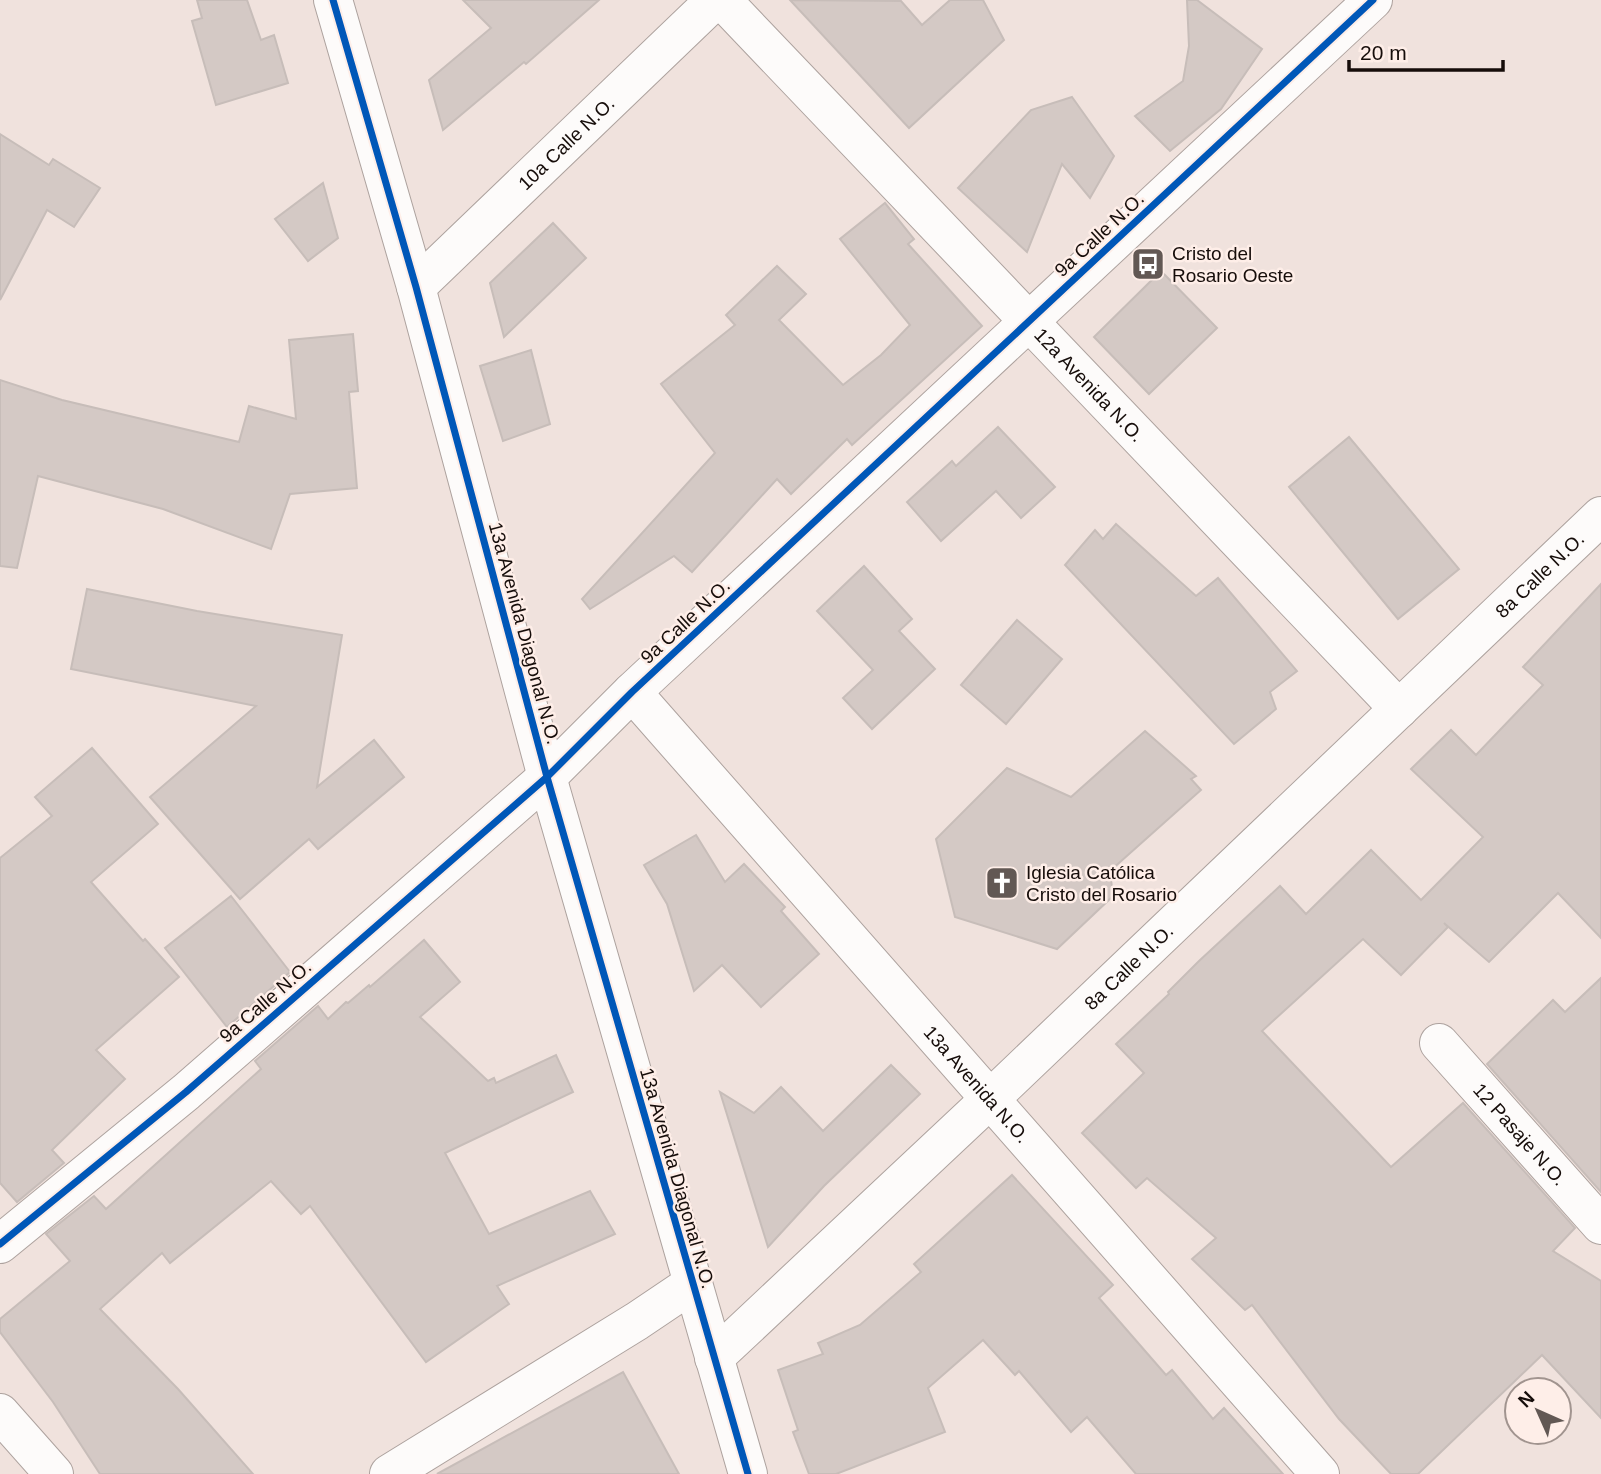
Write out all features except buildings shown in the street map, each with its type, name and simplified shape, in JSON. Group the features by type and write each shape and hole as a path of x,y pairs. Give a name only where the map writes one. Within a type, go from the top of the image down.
{"street":[{"name":"13a Avenida Diagonal N.O.","path":"333,0 416,286 547,777 748,1474"},
{"name":"10a Calle N.O.","path":"416,286 715,0"},
{"name":"12a Avenida N.O.","path":"722,0 1399,709"},
{"name":"9a Calle N.O.","path":"0,1244 186,1092 547,777 632,692 1373,0"},
{"name":"8a Calle N.O.","path":"714,1358 990,1099 1601,516"},
{"name":"13a Avenida N.O.","path":"632,692 1320,1474"},
{"name":"12 Pasaje N.O.","path":"1439,1043 1601,1225"},
{"path":"389,1474 637,1321 692,1284"},
{"path":"0,1413 54,1474"}],"cycle path":[{"path":"333,0 416,287 547,777 748,1474"},
{"path":"0,1244 186,1092 547,777 632,692 1373,0"}],"place":[{"name":"Cristo del Rosario Oeste","path":"1148,264"},
{"name":"Iglesia Católica Cristo del Rosario","path":"1002,883"}]}
